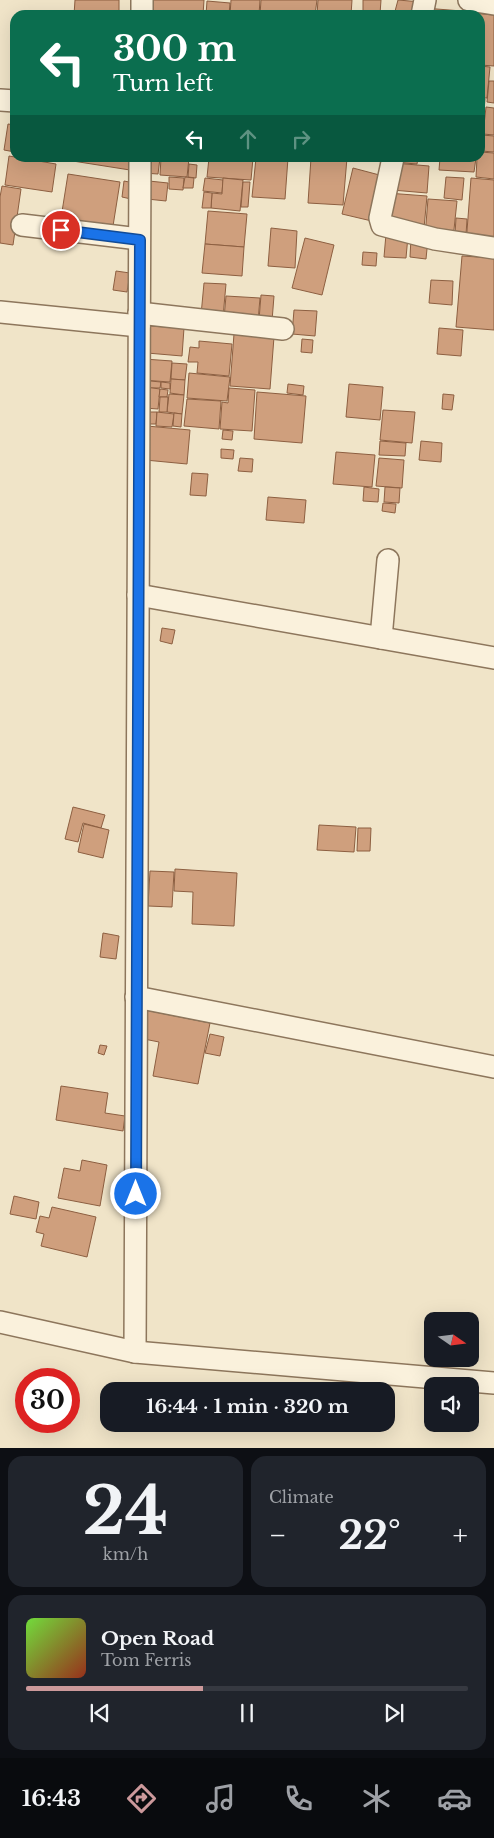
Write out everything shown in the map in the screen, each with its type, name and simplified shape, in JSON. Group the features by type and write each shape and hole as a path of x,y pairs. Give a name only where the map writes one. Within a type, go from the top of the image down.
{"street":[{"path":"469,0 494,4"},
{"path":"135,1352 140,162"},
{"path":"392,162 380,218 382,225 435,239 494,248"},
{"path":"22,225 140,240"},
{"path":"0,312 283,329"},
{"path":"381,638 388,560"},
{"path":"138,595 494,658"},
{"path":"136,997 494,1067"},
{"path":"0,1322 135,1352 494,1383"}],"building":[{"path":"75,0 119,0 119,10 74,10"},
{"path":"150,0 204,0 203,10 149,10"},
{"path":"231,0 260,0 259,10 230,10"},
{"path":"261,0 317,0 316,10 260,10"},
{"path":"318,0 352,0 351,10 317,10"},
{"path":"363,0 381,0 380,10 363,10"},
{"path":"398,0 421,2 419,10 395,10"},
{"path":"207,1 230,3 229,10 206,10"},
{"path":"424,8 449,10 424,10"},
{"path":"485,14 494,15 494,66 485,65"},
{"path":"485,66 490,67 487,98 485,98"},
{"path":"489,81 494,81 494,103 487,102"},
{"path":"486,107 494,108 494,135 485,134"},
{"path":"8,124 10,124 10,151 4,150"},
{"path":"485,135 494,136 494,152 485,151"},
{"path":"485,152 494,153 494,179 476,177 477,162 485,162"},
{"path":"9,156 10,162 56,164 52,192 5,185"},
{"path":"79,162 131,162 130,170"},
{"path":"144,162 160,162 158,174 143,173"},
{"path":"161,162 189,162 187,177 160,175"},
{"path":"209,162 253,162 251,180 207,177"},
{"path":"256,162 288,162 285,199 252,197"},
{"path":"311,162 347,162 343,205 308,203"},
{"path":"393,162 417,162 417,164"},
{"path":"440,162 475,162 474,172 439,170"},
{"path":"394,163 429,166 427,193 392,190"},
{"path":"189,164 197,165 196,178 188,177"},
{"path":"353,168 387,177 376,222 342,214"},
{"path":"68,174 120,182 113,226 61,218"},
{"path":"169,177 184,178 183,190 169,189"},
{"path":"185,177 194,178 193,188 183,188"},
{"path":"446,177 464,178 462,200 444,198"},
{"path":"205,178 223,180 222,193 203,191"},
{"path":"223,178 243,180 240,211 211,208 212,193 222,194"},
{"path":"471,178 494,180 494,246 466,244"},
{"path":"124,181 134,183 131,199 122,197"},
{"path":"149,181 168,183 166,201 147,199"},
{"path":"243,182 250,182 248,207 241,207"},
{"path":"2,186 21,189 13,245 0,243 0,197"},
{"path":"204,192 212,193 211,208 202,208"},
{"path":"387,193 427,196 424,228 385,225"},
{"path":"428,199 457,201 453,239 425,236"},
{"path":"208,211 247,214 244,247 205,244"},
{"path":"456,218 467,219 466,235 455,234"},
{"path":"271,228 297,231 295,268 268,266"},
{"path":"386,234 408,236 406,258 384,257"},
{"path":"305,238 334,245 322,295 292,288"},
{"path":"411,238 428,239 426,259 410,257"},
{"path":"205,244 244,247 242,276 202,273"},
{"path":"363,252 377,253 376,266 362,265"},
{"path":"462,256 494,258 494,330 456,327"},
{"path":"116,271 130,273 127,292 113,290"},
{"path":"431,280 453,281 452,305 429,303"},
{"path":"204,283 226,284 223,317 201,315"},
{"path":"261,295 274,296 272,321 259,320"},
{"path":"226,296 260,298 258,321 224,318"},
{"path":"294,310 317,311 315,336 292,334"},
{"path":"149,326 184,328 182,356 147,353"},
{"path":"439,328 463,330 461,356 437,354"},
{"path":"234,334 274,337 270,389 230,386"},
{"path":"302,339 313,340 312,353 301,352"},
{"path":"199,341 232,344 229,376 197,373 198,362 188,362 190,347 199,348"},
{"path":"144,359 172,361 170,382 142,380"},
{"path":"172,363 187,364 185,380 171,379"},
{"path":"189,373 230,377 227,401 187,398"},
{"path":"171,379 185,380 184,395 170,393"},
{"path":"150,381 161,382 160,388 150,388"},
{"path":"161,382 170,383 170,389 161,388"},
{"path":"288,384 304,386 303,395 287,393"},
{"path":"349,384 383,387 380,420 346,417"},
{"path":"145,387 160,389 158,409 144,408"},
{"path":"229,388 255,390 252,431 220,429 222,402 228,403"},
{"path":"160,389 168,390 167,397 159,397"},
{"path":"257,392 306,396 302,443 254,439"},
{"path":"169,394 184,395 182,414 167,412"},
{"path":"443,394 454,395 452,410 442,409"},
{"path":"160,397 168,397 167,412 159,412"},
{"path":"187,399 221,401 219,429 184,426"},
{"path":"383,410 415,412 412,443 380,440"},
{"path":"149,412 157,412 156,424 148,424"},
{"path":"157,412 174,414 172,427 156,426"},
{"path":"174,413 182,414 181,427 173,426"},
{"path":"147,426 190,430 187,464 145,460"},
{"path":"223,430 233,431 232,440 222,439"},
{"path":"380,441 406,443 405,456 379,455"},
{"path":"421,441 442,443 441,462 419,460"},
{"path":"221,449 234,450 233,459 221,458"},
{"path":"336,452 375,455 372,487 333,484"},
{"path":"240,458 253,459 252,472 238,471"},
{"path":"379,458 404,460 402,488 376,486"},
{"path":"192,473 208,474 206,496 190,495"},
{"path":"364,487 379,489 378,502 363,501"},
{"path":"385,487 400,488 399,503 384,502"},
{"path":"268,497 306,500 304,523 266,520"},
{"path":"383,503 396,504 395,513 382,511"},
{"path":"162,628 175,630 172,644 160,641"},
{"path":"73,807 105,815 101,828 83,823 78,842 65,839"},
{"path":"84,824 109,830 103,858 78,852"},
{"path":"319,825 356,827 354,852 317,850"},
{"path":"358,828 371,828 370,851 357,851"},
{"path":"175,869 237,873 234,926 192,924 193,892 174,891"},
{"path":"150,871 174,872 172,907 148,906"},
{"path":"103,933 119,936 116,959 100,957"},
{"path":"145,1010 210,1023 198,1084 153,1076 159,1042 139,1038"},
{"path":"210,1034 224,1037 220,1056 205,1053"},
{"path":"100,1045 107,1046 104,1055 98,1053"},
{"path":"61,1086 108,1093 105,1113 125,1116 123,1131 56,1120"},
{"path":"82,1160 107,1165 100,1206 58,1198 64,1168 80,1171"},
{"path":"14,1196 39,1202 36,1219 10,1214"},
{"path":"52,1207 96,1217 87,1257 41,1246 44,1234 36,1232 40,1216 49,1218"}],"route":[{"path":"61,230 140,240 138,313 136,1194"}]}
